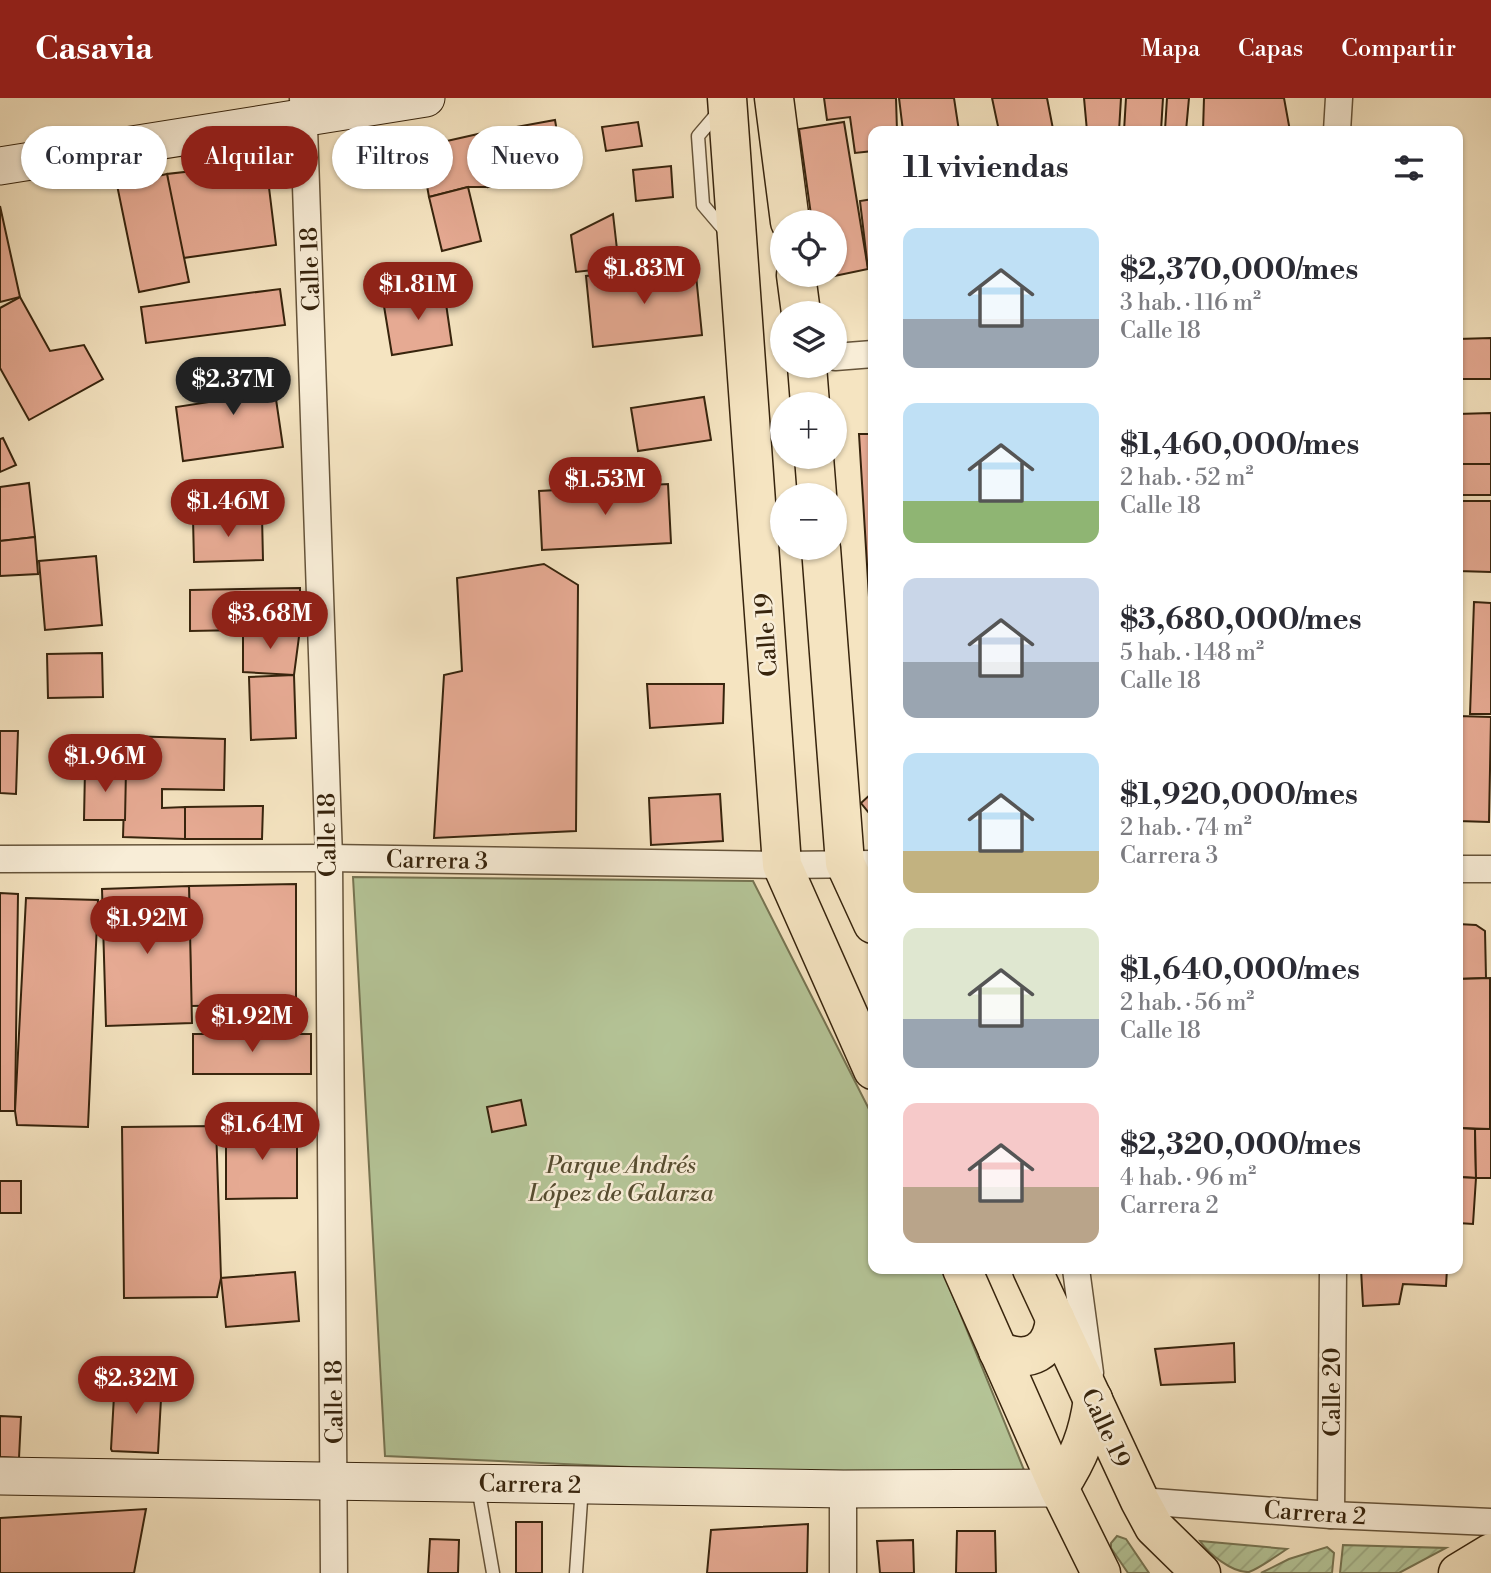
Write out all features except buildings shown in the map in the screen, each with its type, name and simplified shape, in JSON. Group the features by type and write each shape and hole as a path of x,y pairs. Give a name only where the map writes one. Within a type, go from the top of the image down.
{"main road":[{"path":"774,98 788,210"},
{"name":"Calle 19","path":"728,100 782,864 868,1059"},
{"path":"822,560 859,863 868,902"},
{"path":"964,1274 1059,1488 1100,1572"},
{"name":"Calle 19","path":"1034,1274 1154,1527 1201,1573"},
{"path":"998,1351 1024,1357 1037,1353 1048,1344 1054,1332 1055,1318"},
{"path":"1059,1488 1077,1461 1088,1431 1093,1399"},
{"path":"1458,1573 1491,1553"}],"street":[{"path":"0,166 304,107 426,98"},
{"path":"1337,126 1339,98"},
{"name":"Calle 18","path":"304,107 329,858 334,1573"},
{"path":"847,356 868,354"},
{"name":"Carrera 3","path":"0,859 329,858 859,863"},
{"path":"1463,869 1491,869"},
{"path":"1077,1274 1093,1399"},
{"name":"Calle 20","path":"1331,1515 1333,1274"},
{"name":"Carrera 2","path":"0,1476 844,1489 1059,1488"},
{"path":"843,1573 844,1489"},
{"name":"Carrera 2","path":"1140,1501 1331,1515 1491,1522"}],"lane":[{"path":"478,1483 493,1573"},
{"path":"576,1573 582,1485"}],"green space":[{"name":"Parque Andrés López de Galarza","path":"353,877 753,881 868,1107 868,1274 944,1274 1024,1470 855,1477 385,1456"},
{"path":"1117,1536 1126,1539 1149,1573 1128,1573 1111,1548 1111,1543"},
{"path":"1200,1541 1287,1549 1249,1572 1235,1569 1221,1561"},
{"path":"1343,1545 1446,1548 1399,1573 1340,1573"},
{"path":"1327,1547 1334,1553 1332,1573 1261,1573 1289,1559"}]}
